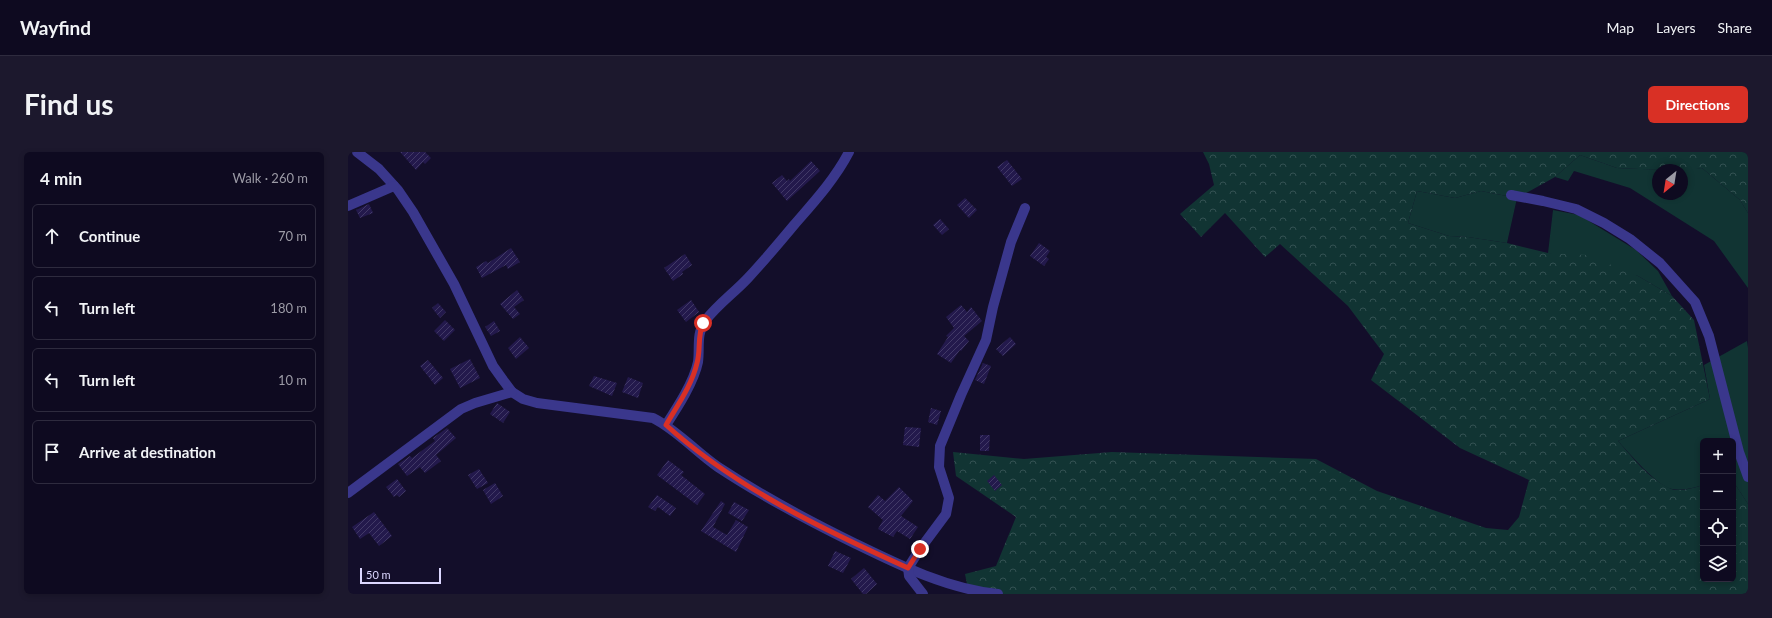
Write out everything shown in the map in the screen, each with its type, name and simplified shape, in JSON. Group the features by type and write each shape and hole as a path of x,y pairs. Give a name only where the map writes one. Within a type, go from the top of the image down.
{"street":[{"path":"357,152 378,169 394,186 413,212 436,248 493,366 512,392 523,399 538,403 653,418 666,425 716,466 751,488 831,532 908,568 944,582 969,589 998,594"},
{"path":"666,425 694,373 698,362 699,333 703,323 711,313 748,278 803,215 833,177 849,152"},
{"path":"348,206 394,186"},
{"path":"1511,195 1543,200 1576,209 1604,223 1660,262 1695,302 1709,336 1739,452 1748,477"},
{"path":"923,594 908,576 908,568 946,514 949,498 939,467 940,446 986,340 993,307 1011,242 1025,208"},
{"path":"348,493 461,409 475,402 512,392"}],"green space":[{"path":"1203,152 1748,152 1748,213 1740,200 1702,168 1688,170 1688,164 1652,164 1652,170 1617,168 1580,155 1555,177 1517,198 1481,191 1455,198 1417,191 1408,223 1449,236 1468,237 1507,243 1548,253 1587,255 1638,276 1672,296 1694,320 1710,399 1618,441 1635,461 1661,484 1677,490 1691,489 1700,486 1700,582 1736,582 1736,486 1748,504 1748,594 969,594 965,574 996,566 1016,517 956,476 953,452 1024,459 1112,452 1316,459 1377,491 1486,528 1508,530 1519,517 1529,480 1460,448 1371,380 1384,354 1348,306 1280,244 1265,257 1225,213 1201,237 1180,214 1214,185 1209,164"},
{"path":"1580,155 1617,168 1652,169 1652,200 1688,200 1688,169 1702,168 1740,200 1748,213 1748,288 1714,241 1630,188 1574,171 1568,181 1555,177"},
{"path":"1417,191 1455,198 1481,191 1517,198 1507,243 1468,237 1449,236 1408,223"},
{"path":"1553,210 1579,215 1636,250 1658,271 1672,296 1638,276 1548,253"},
{"path":"1747,341 1748,504 1736,486 1736,438 1700,438 1700,486 1680,490 1666,487 1651,476 1618,441 1710,399 1704,365"}],"building":[{"path":"400,152 425,152 431,158 425,164 423,162 416,170"},
{"path":"1007,160 1022,179 1012,186 997,167"},
{"path":"811,161 820,171 787,201 772,183 782,175 787,181 789,179 790,181"},
{"path":"965,198 977,210 969,218 957,205"},
{"path":"369,204 373,213 360,218 356,210"},
{"path":"940,219 949,229 942,235 933,225"},
{"path":"1039,243 1050,251 1046,257 1049,259 1044,266 1030,256"},
{"path":"511,248 520,262 508,269 506,265 482,278 476,267 486,261 488,263"},
{"path":"685,254 692,265 673,281 664,268"},
{"path":"517,290 524,300 514,307 520,314 513,319 500,304"},
{"path":"691,300 699,312 686,322 677,310"},
{"path":"438,303 446,312 440,318 432,308"},
{"path":"961,305 967,312 971,307 982,321 964,336 969,341 961,351 960,350 951,363 937,354 948,337 946,336 954,328 946,317"},
{"path":"445,320 455,330 444,341 434,331"},
{"path":"494,321 500,331 491,336 485,327"},
{"path":"520,337 529,348 516,359 508,348"},
{"path":"1010,337 1016,344 1003,356 996,349"},
{"path":"470,359 480,378 460,388 450,369"},
{"path":"428,360 443,378 435,385 420,366"},
{"path":"983,363 991,366 984,384 975,380"},
{"path":"594,376 617,383 612,396 589,386"},
{"path":"628,377 643,383 638,398 622,392"},
{"path":"497,403 510,412 503,423 490,414"},
{"path":"931,408 941,411 937,425 928,422"},
{"path":"905,427 921,428 919,447 903,445"},
{"path":"447,428 456,438 436,455 441,461 425,473 420,467 407,476 398,464 410,456 412,458 435,441 433,438"},
{"path":"980,435 990,435 989,451 980,451"},
{"path":"668,460 684,472 681,475 705,494 697,505 657,475"},
{"path":"479,469 488,483 477,489 468,475"},
{"path":"994,475 1002,485 995,491 987,481"},
{"path":"397,479 406,491 399,497 397,495 394,497 386,487"},
{"path":"495,483 503,496 491,504 483,490"},
{"path":"899,487 913,501 901,516 918,527 910,539 897,531 893,537 878,529 883,520 868,507 878,495 885,501"},
{"path":"657,495 676,508 670,516 658,507 655,511 648,507"},
{"path":"721,501 725,504 713,527 727,535 736,520 748,527 736,552 701,531"},
{"path":"734,502 749,510 742,521 728,513"},
{"path":"374,512 392,536 379,546 369,533 360,539 352,527"},
{"path":"835,551 851,558 843,573 828,566"},
{"path":"864,568 877,584 866,594 863,594 851,579"}],"route":[{"path":"703,323 699,333 698,362 682,397 666,425 716,466 751,488 831,532 908,568 920,549"}]}
